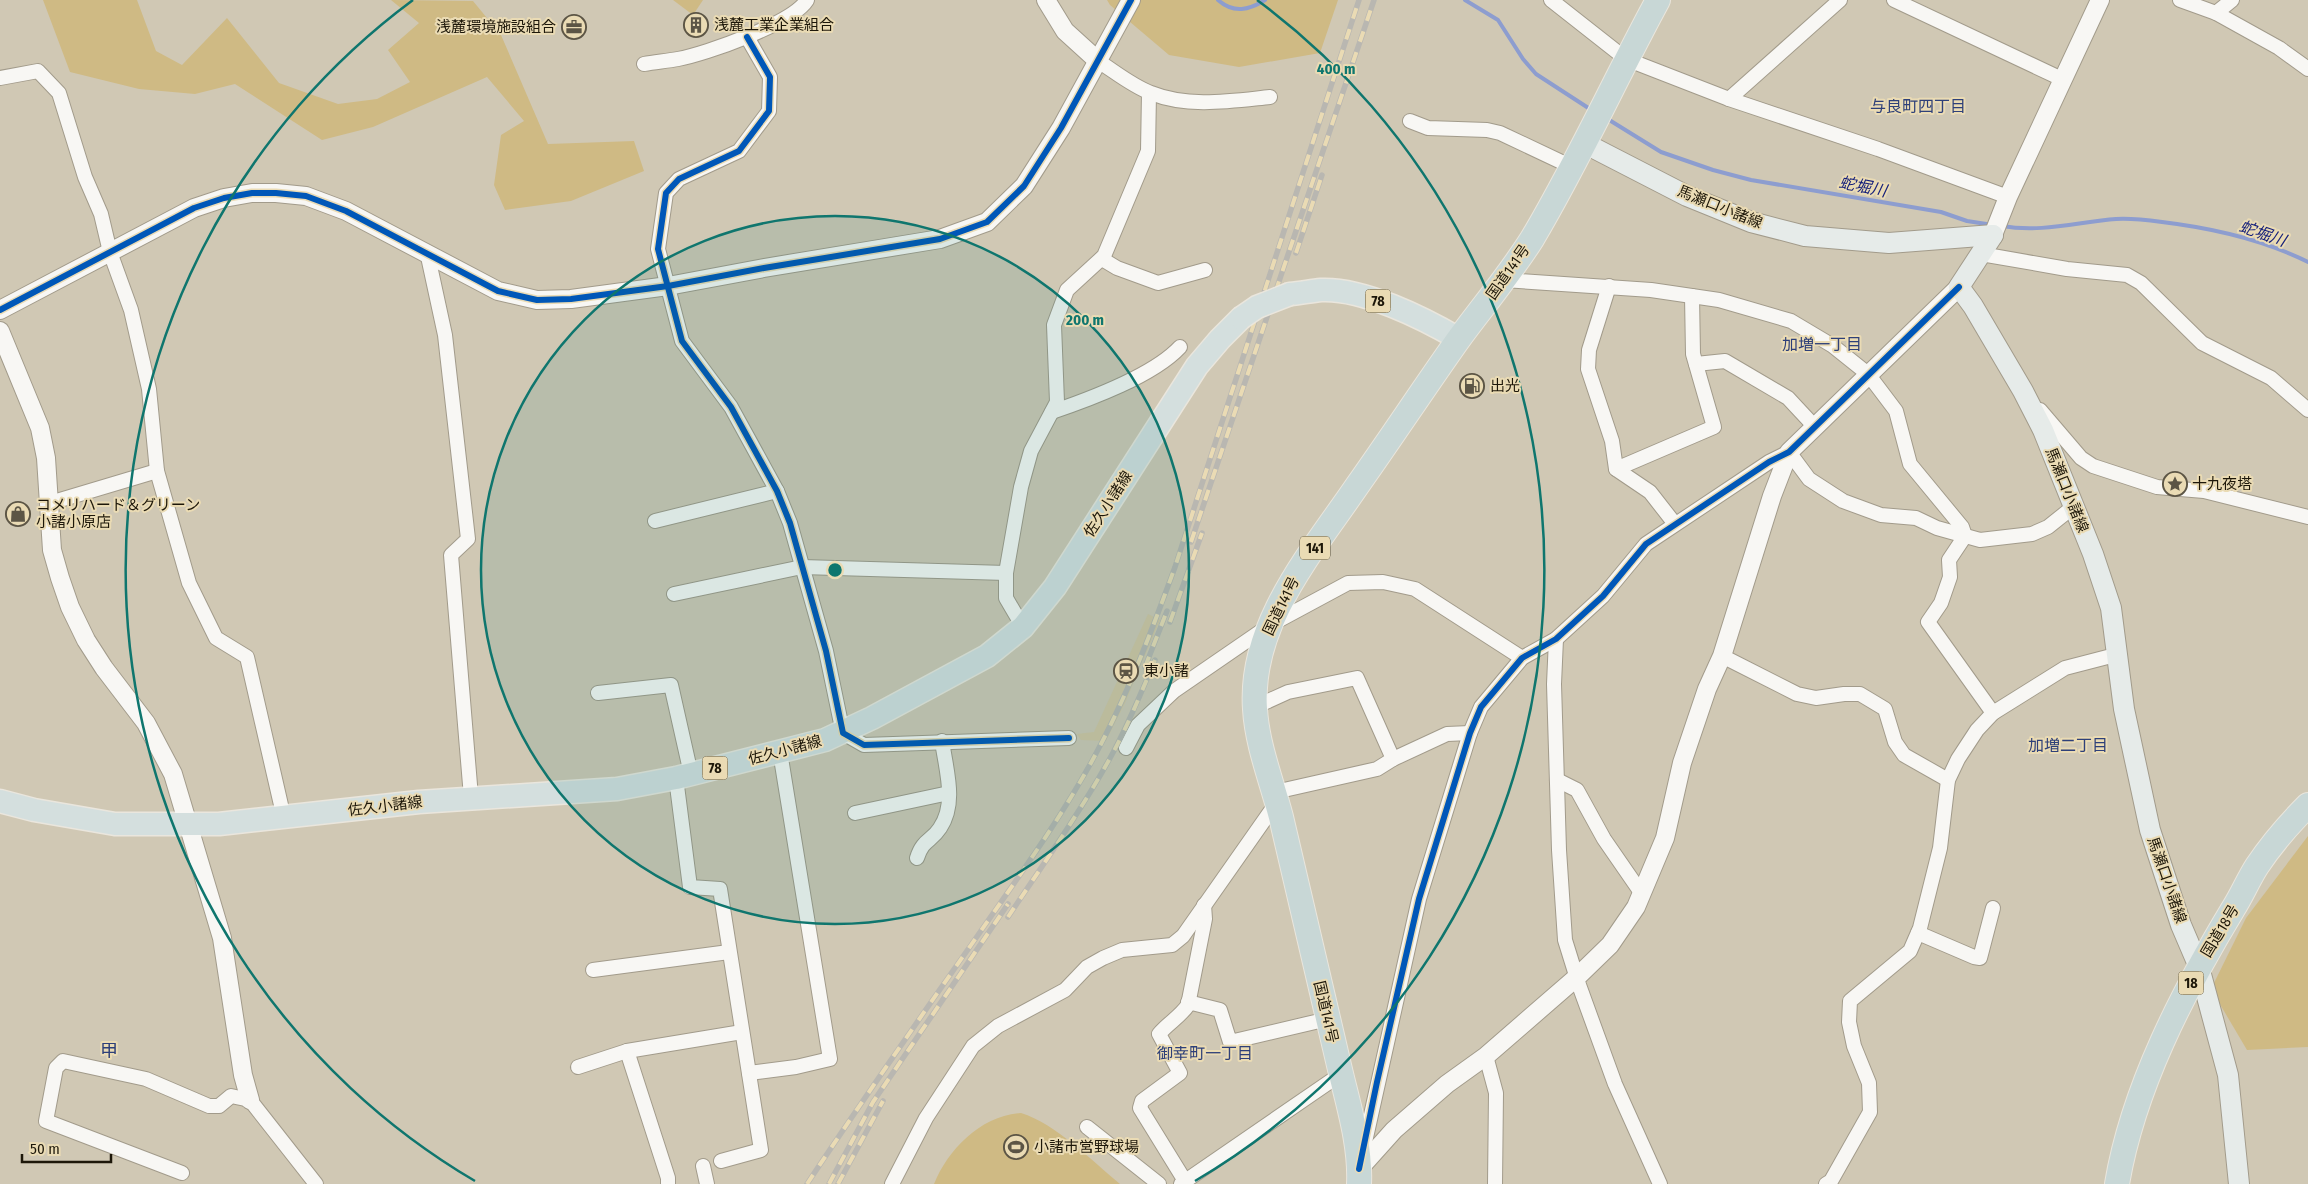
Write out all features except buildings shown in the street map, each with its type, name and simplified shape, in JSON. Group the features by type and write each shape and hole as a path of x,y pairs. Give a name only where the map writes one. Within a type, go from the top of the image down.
{"highway":[{"name":"国道141号","path":"1359,1177 1350,1110 1276,797 1258,731 1255,707 1256,666 1270,625 1295,576 1531,240 1586,144 1626,59 1658,0"},
{"name":"国道18号","path":"2117,1184 2121,1163 2139,1105 2159,1051 2198,966 2258,866 2308,805"}],"main road":[{"name":"馬瀬口小諸線","path":"1586,144 1687,196 1751,222 1805,236 1889,243 1992,236"},
{"path":"1958,287 1992,236"},
{"name":"馬瀬口小諸線","path":"1958,287 1973,306 2023,391 2043,430 2093,554 2111,608 2119,654 2124,709 2150,830 2198,966 2228,1075 2238,1184"},
{"name":"佐久小諸線","path":"0,802 50,814 115,824 188,825 284,818 471,798 617,788 684,776 780,752 843,733 987,656 1022,627 1055,587 1197,366 1241,318 1257,307 1290,294 1323,290 1380,301 1411,314 1459,340"}],"street":[{"path":"644,64 680,59 747,37 790,14 806,0"},
{"path":"1046,0 1065,31 1098,61 1149,93 1177,101 1224,102 1270,98"},
{"path":"0,310 194,208 224,198 276,193 306,196 346,211 498,291 537,300 571,299 668,286 940,239 987,222 1024,186 1061,128 1131,0"},
{"path":"1551,0 1626,59 1729,99 1878,148 2008,197"},
{"path":"1729,99 1840,0"},
{"path":"1894,0 2064,80"},
{"path":"1992,236 2008,197 2100,0"},
{"path":"2180,0 2216,12 2285,52 2308,70"},
{"path":"2216,12 2232,0"},
{"path":"747,37 770,77 769,111 739,151 679,179 666,193 658,249 682,341 731,407 777,491 790,523 826,651 843,733 864,744 1069,738"},
{"path":"0,78 38,71 58,93 85,177 102,214 110,252 131,310 149,388 158,470 189,582 216,638 247,658 284,818"},
{"path":"1022,627 1006,598 1006,573 1021,487 1031,451 1057,402 1054,325 1067,290 1102,259 1148,151 1149,93"},
{"path":"1410,121 1428,128 1487,130 1500,133 1572,167"},
{"path":"427,252 445,335 468,539 451,555 471,798"},
{"path":"1981,254 2067,269 2127,275 2141,283 2202,343 2271,378 2308,410"},
{"path":"1102,259 1117,268 1158,283 1205,270"},
{"path":"1504,280 1609,286 1692,296 1719,300 1790,320 1833,346 1868,374 1896,411 1910,464 1962,527 1965,536"},
{"path":"1609,286 1588,350 1588,369 1612,441 1616,469 1650,492 1675,524"},
{"path":"1359,1177 1377,1082 1419,899 1470,733 1481,707 1522,658 1556,639 1603,596 1646,544 1769,462 1790,452 1958,287"},
{"path":"1616,469 1714,427 1693,354 1692,296"},
{"path":"0,330 40,428 46,458 52,550 70,607 86,640 104,668 146,723 173,774 222,938 243,1075 250,1100 316,1184"},
{"path":"1052,412 1097,397 1169,359 1180,347"},
{"path":"1696,364 1725,361 1788,398 1815,426"},
{"path":"2023,391 2081,458 2093,466 2157,487 2204,491 2308,517"},
{"path":"1790,452 1809,479 1843,501 1881,515 1916,518 1937,528 1980,540 2032,534 2048,527 2073,507"},
{"path":"1359,1177 1394,1130 1447,1084 1486,1056 1610,946 1636,907 1665,838 1682,763 1707,689 1722,656 1772,496 1790,452"},
{"path":"50,503 158,470"},
{"path":"655,521 777,491"},
{"path":"1965,536 1949,560 1950,576 1941,603 1928,622 1993,713"},
{"path":"674,594 802,567 1006,573"},
{"path":"1126,748 1138,725 1174,691 1270,625 1348,583 1383,582 1415,589 1522,658"},
{"path":"1556,639 1554,684 1565,940 1615,1084 1660,1184"},
{"path":"1826,1184 1831,1181 1870,1112 1869,1083 1854,1046 1849,1022 1850,1001 1910,951 1918,933 1940,848 1948,780 1958,759 1977,730 1993,713 2065,668 2119,654"},
{"path":"1722,656 1797,694 1816,698 1860,694 1885,709 1895,742 1904,755 1948,780"},
{"path":"1255,707 1288,692 1357,678 1393,759"},
{"path":"598,693 671,685 684,776 690,887 720,889 761,1150 720,1161"},
{"path":"892,1184 926,1118 974,1046 998,1026 1065,990 1086,967 1102,958 1122,950 1172,945 1182,936 1204,905 1276,797 1377,769 1393,759 1447,734 1470,733"},
{"path":"917,858 920,846 940,829 950,802 942,741"},
{"path":"749,1073 796,1067 830,1059 780,752"},
{"path":"1557,780 1577,790 1604,839 1642,894"},
{"path":"855,813 949,794"},
{"path":"1204,905 1204,919 1188,1002 1182,1015 1159,1034 1180,1073 1142,1101 1140,1108 1183,1183 1341,1074"},
{"path":"1918,933 1980,958 1993,908"},
{"path":"593,970 729,952"},
{"path":"1188,1002 1220,1010 1230,1042 1328,1019"},
{"path":"578,1067 627,1051 742,1032"},
{"path":"627,1051 668,1178 668,1184"},
{"path":"1486,1056 1496,1093 1495,1184"},
{"path":"182,1173 46,1121 56,1068 63,1061 146,1079 209,1106 219,1106 231,1096 250,1100"},
{"path":"1087,1127 1159,1184"},
{"path":"703,1166 708,1184"}],"shaded area":[{"path":"43,0 137,0 156,51 182,65 227,18 279,83 338,104 377,99 410,82 388,50 419,23 391,0 473,1 501,35 548,144 634,141 644,171 571,201 505,210 494,185 501,135 524,121 487,77 373,127 322,140 235,84 195,94 139,89 70,72"},
{"path":"673,0 703,0 693,15"},
{"path":"1107,0 1338,0 1320,53 1239,67 1169,55 1110,5"},
{"name":"東小諸","path":"1148,614 1160,620 1125,703 1106,741 1081,740 1077,734 1094,732"},
{"path":"2308,836 2308,1047 2247,1050 2211,989 2246,918"},
{"name":"小諸市営野球場","path":"1021,1113 1047,1125 1060,1134 1120,1184 934,1184 948,1158 968,1136 993,1120"}],"waterway":[{"name":"蛇堀川","path":"1218,0 1236,9 1247,8 1265,0"},
{"name":"蛇堀川","path":"1465,0 1498,20 1523,59 1536,74 1593,111"},
{"name":"蛇堀川","path":"1606,118 1661,152 1713,170 1751,180 1941,212 1967,221 1993,225"},
{"name":"蛇堀川","path":"2002,226 2045,228 2116,219 2151,221 2236,236 2273,247 2308,262"}],"railway":[{"path":"807,1184 1051,829 1079,784 1116,714 1147,641 1175,567 1359,0"},
{"path":"1191,542 1374,0"},
{"path":"1296,253 1322,175"},
{"path":"1170,622 1202,533"},
{"path":"1145,667 1167,611"},
{"path":"1008,917 1073,820 1109,760 1128,723 1155,660"},
{"path":"829,1184 873,1102 1008,904"},
{"path":"838,1184 883,1101"}],"cycle path":[{"path":"0,310 194,208 224,198 252,193 306,196 346,211 498,291 537,300 571,299 668,286 940,239 987,222 1024,186 1061,128 1131,0"},
{"path":"747,37 770,77 769,111 739,151 679,179 666,193 658,249 682,341 731,407 777,491 790,523 826,651 843,733 864,745 1069,738"},
{"path":"1359,1169 1419,899 1470,733 1481,707 1522,658 1556,639 1603,596 1646,544 1769,462 1789,452 1959,287"}],"place":[{"name":"浅麓工業企業組合","path":"696,25"},
{"name":"浅麓環境施設組合","path":"574,27"},
{"name":"出光","path":"1472,386"},
{"name":"十九夜塔","path":"2175,484"},
{"name":"コメリハード＆グリーン 小諸小原店","path":"18,514"},
{"name":"東小諸","path":"1126,671"},
{"name":"小諸市営野球場","path":"1016,1147"}],"district":[{"name":"与良町四丁目","path":"1918,106"},
{"name":"加増一丁目","path":"1822,344"},
{"name":"加増二丁目","path":"2068,745"},
{"name":"甲","path":"109,1051"},
{"name":"御幸町一丁目","path":"1205,1053"}]}
